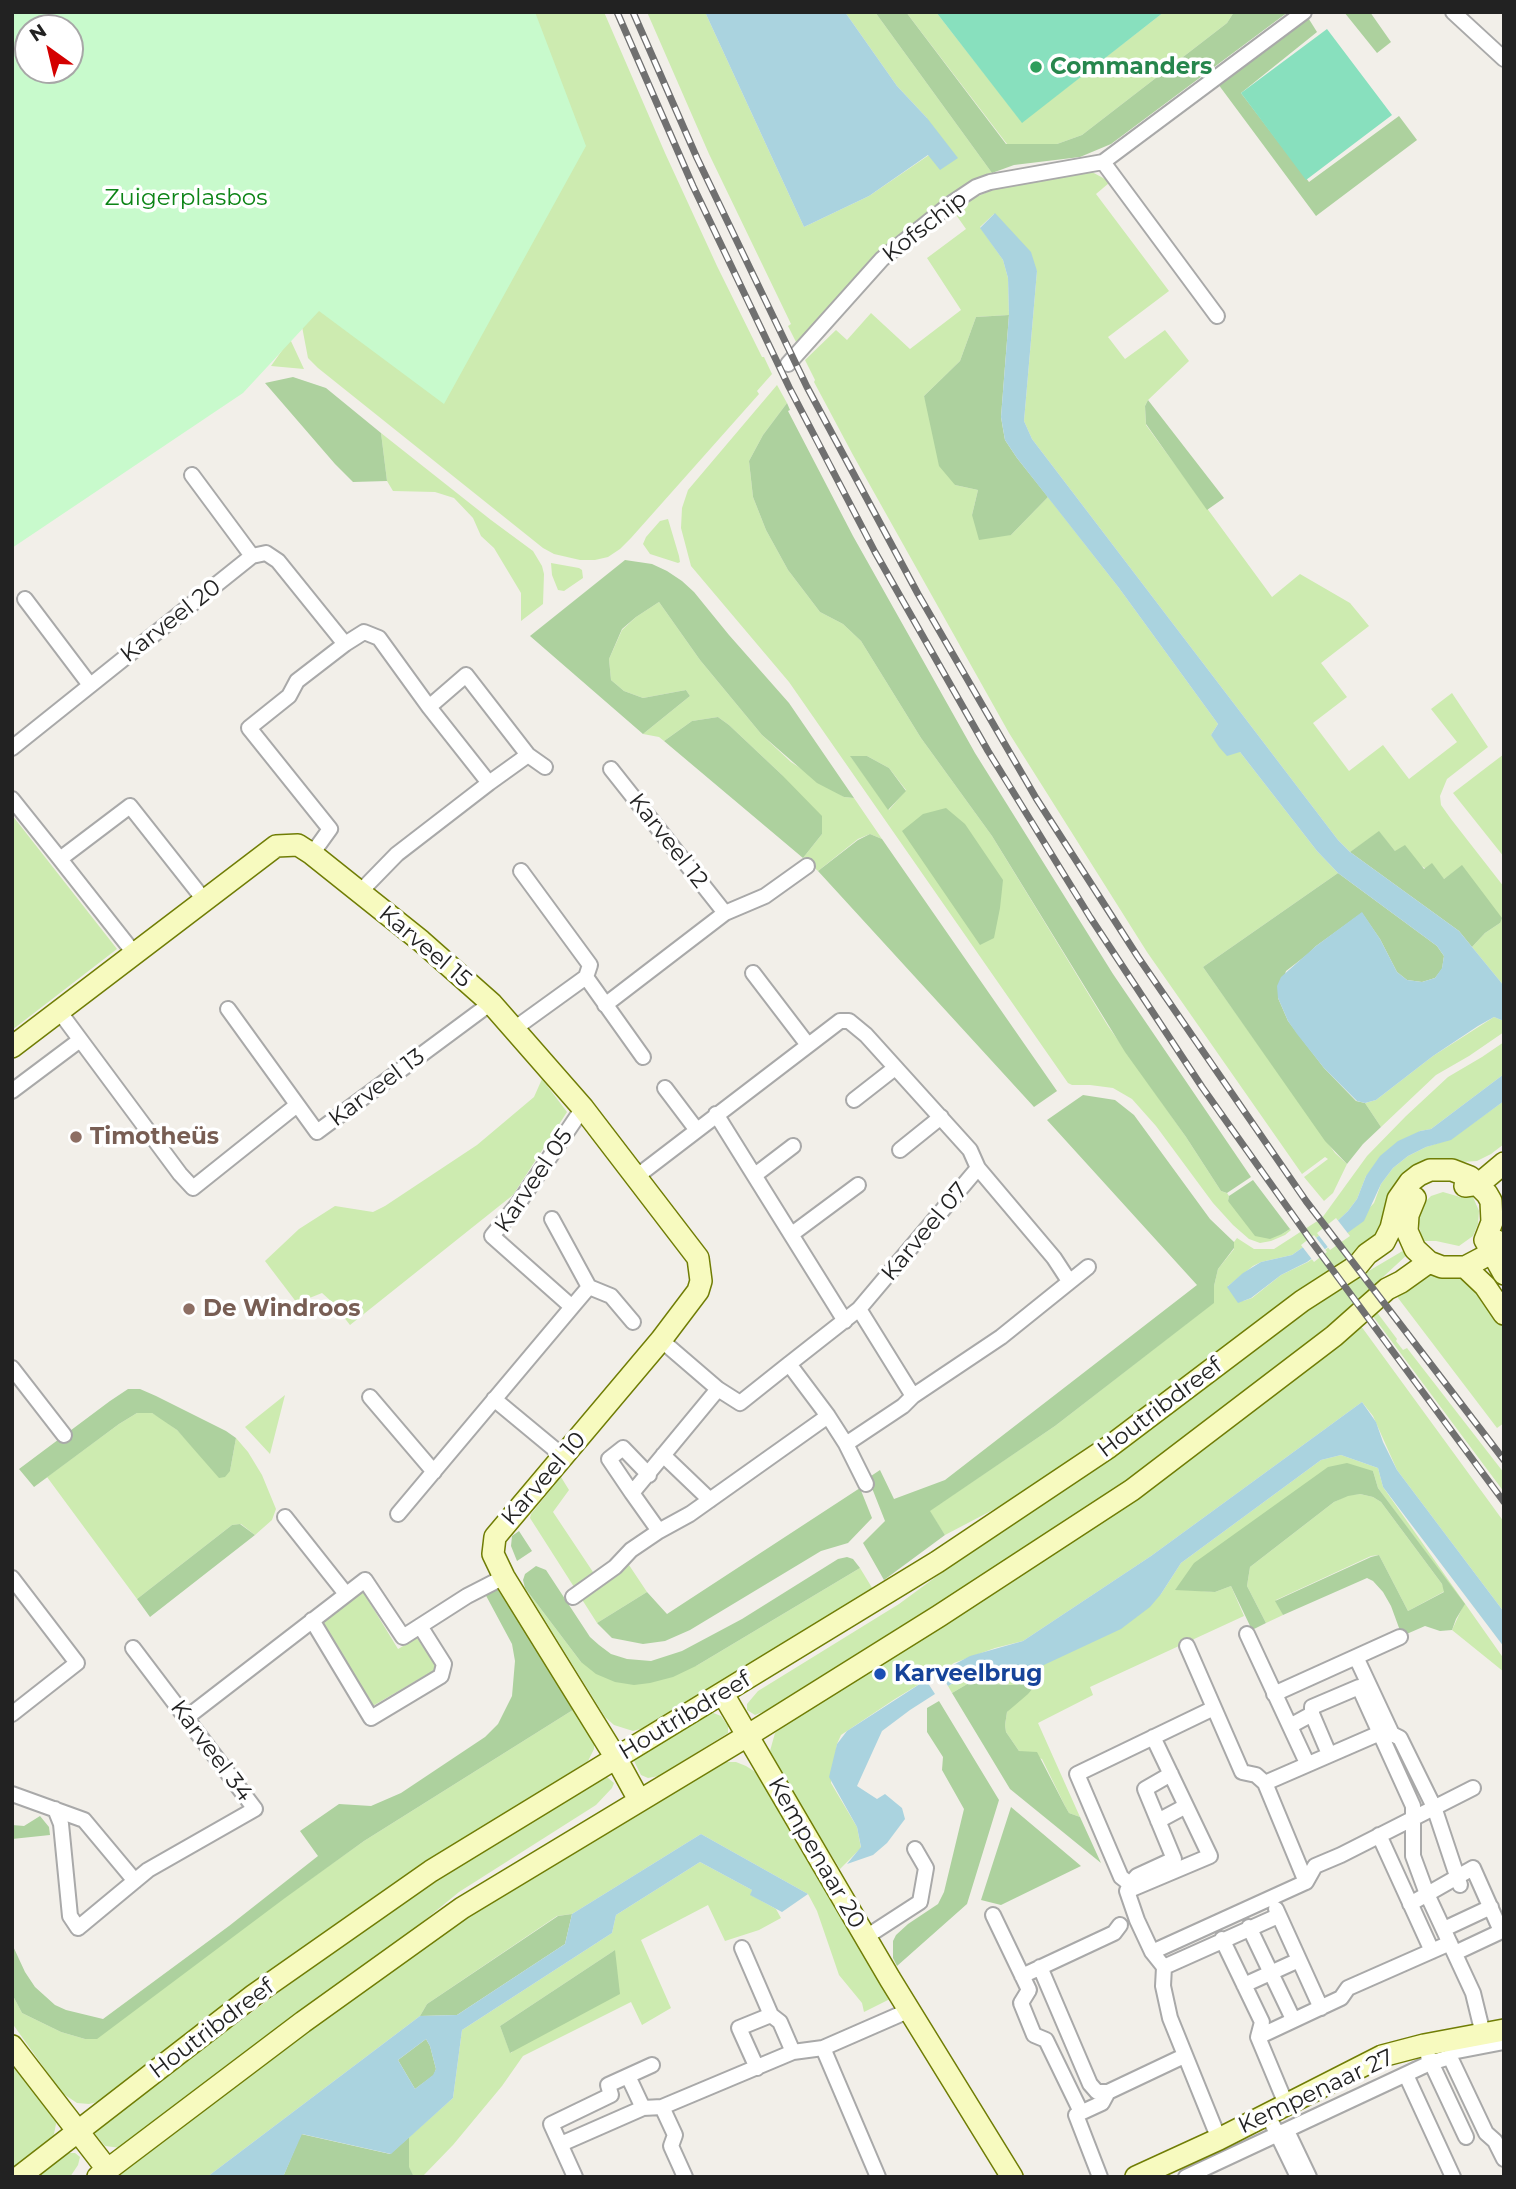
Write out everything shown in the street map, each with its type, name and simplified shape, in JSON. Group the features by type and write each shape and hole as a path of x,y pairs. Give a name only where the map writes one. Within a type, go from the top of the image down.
{"main road":[{"name":"Karveel 15","path":"12,1046 276,846 298,845 312,854 421,941 491,1003"},
{"name":"Karveel 10","path":"491,1003 583,1108 698,1258 701,1268 698,1291 564,1457 515,1511 495,1537 493,1554 504,1577 639,1800"},
{"path":"1412,1246 1456,1256 1497,1241 1491,1198 1497,1156 1504,1153"},
{"path":"1491,1198 1504,1163"},
{"path":"12,2046 78,2132 102,2173 303,2022 462,1908 747,1736 939,1616 1132,1490 1334,1336 1387,1289 1412,1246 1408,1215 1414,1199 1430,1184 1438,1181 1465,1186 1491,1198"},
{"path":"1412,1246 1442,1267 1465,1267 1477,1262 1488,1245"},
{"path":"1488,1245 1504,1274"},
{"name":"Houtribdreef","path":"19,2177 254,1995 431,1871 937,1562 1109,1447 1302,1301 1358,1265 1372,1264 1412,1246"},
{"path":"1465,1267 1485,1286 1504,1314"},
{"name":"Kempenaar 20","path":"723,1694 1012,2177"},
{"name":"Kempenaar 27","path":"1148,2174 1382,2056 1427,2054 1494,2032"}],"street":[{"name":"Kofschip","path":"788,364 882,259 952,203 976,187 990,182 1103,162 1304,12"},
{"path":"1453,12 1504,59"},
{"path":"1103,162 1217,316"},
{"path":"192,475 253,556 266,553 278,561 345,644"},
{"name":"Karveel 20","path":"12,748 253,556"},
{"path":"25,599 90,685"},
{"path":"312,854 330,829 249,728 289,696 297,681 364,632 379,638 489,783"},
{"path":"429,707 466,676 528,755 545,767"},
{"name":"Karveel 15","path":"359,892 397,854 528,755"},
{"name":"Karveel 12","path":"611,769 725,913"},
{"path":"12,799 134,953"},
{"path":"60,859 130,806 205,901"},
{"path":"605,1005 725,913 765,896 807,866"},
{"path":"514,1029 586,977 590,965 521,871"},
{"path":"753,973 808,1045"},
{"path":"586,977 643,1057"},
{"name":"Karveel 13","path":"228,1009 317,1132 491,1003"},
{"path":"59,1011 193,1188 297,1105"},
{"path":"636,1177 840,1021 849,1021 866,1035 970,1150 978,1168"},
{"path":"12,1091 80,1040"},
{"path":"854,1100 895,1068"},
{"path":"665,1088 696,1129"},
{"name":"Karveel 05","path":"572,1307 492,1236 518,1204 583,1108"},
{"path":"716,1114 845,1321"},
{"path":"900,1150 941,1117"},
{"path":"755,1175 793,1146"},
{"name":"Karveel 07","path":"718,1389 740,1403 845,1321 859,1309 978,1168 1054,1258 1069,1281"},
{"path":"792,1234 858,1185"},
{"name":"Karveel 05","path":"552,1219 589,1287"},
{"path":"846,1444 1001,1337 1088,1267"},
{"path":"398,1514 589,1287 611,1296 633,1322"},
{"path":"859,1309 913,1396"},
{"path":"632,1493 718,1389 661,1340"},
{"path":"789,1364 846,1444 866,1484"},
{"path":"12,1368 64,1435"},
{"path":"370,1397 434,1472"},
{"path":"494,1399 564,1457"},
{"path":"573,1597 615,1567 632,1550 690,1514 828,1416"},
{"path":"649,1475 623,1447 609,1459 659,1531"},
{"path":"663,1455 710,1500"},
{"path":"285,1517 346,1594"},
{"path":"186,1718 365,1580 403,1637 467,1596 504,1577"},
{"path":"12,1578 77,1663 12,1714"},
{"path":"312,1620 371,1718 441,1676 444,1664 420,1626"},
{"path":"1247,1634 1307,1763"},
{"path":"1275,1694 1400,1637"},
{"path":"1187,1646 1242,1772 1256,1775 1265,1783 1306,1882"},
{"name":"Karveel 34","path":"55,1809 61,1824 70,1916 78,1928 148,1870 255,1809 132,1648"},
{"path":"1356,1657 1392,1734 1400,1738 1434,1807 1459,1881"},
{"path":"1309,1678 1314,1708 1329,1754"},
{"path":"1290,1726 1314,1708 1359,1687 1413,1806 1413,1856 1429,1897 1494,2032"},
{"path":"1214,1708 1077,1774 1128,1888 1137,1920 1152,1952 1164,1967 1163,1986 1170,2018 1219,2139"},
{"path":"1265,1783 1380,1733"},
{"path":"1128,1888 1210,1856 1153,1737"},
{"path":"1128,1888 1136,1876 1174,1859 1145,1789 1171,1774"},
{"path":"1152,1952 1306,1882 1315,1866 1473,1788"},
{"path":"12,1794 84,1820 135,1881"},
{"path":"1158,1821 1186,1806"},
{"path":"1379,1835 1432,1951"},
{"path":"866,1937 920,1902 926,1868 915,1849"},
{"path":"1393,1865 1413,1856"},
{"path":"1258,2037 1291,2014 1321,2008 1341,1998 1348,1988 1432,1951 1453,1948 1502,1931 1473,1868 1459,1881 1410,1904"},
{"path":"1273,1897 1278,1916 1321,2008"},
{"path":"1444,1929 1491,1907"},
{"path":"993,1915 1029,1990 1021,2003 1034,2035 1046,2040 1081,2112"},
{"path":"1164,1967 1278,1916"},
{"path":"1021,1976 1114,1933 1120,1925"},
{"path":"1249,1927 1291,2014"},
{"path":"1222,1939 1262,2022 1258,2037 1282,2133 1298,2177"},
{"path":"742,1948 771,2015 780,2022 793,2052"},
{"path":"1244,1986 1299,1960"},
{"path":"1040,1967 1090,2084 1097,2092 1108,2092 1184,2056"},
{"path":"561,2144 643,2108 662,2107 793,2052 823,2048 910,2010"},
{"path":"757,2068 739,2028 771,2015"},
{"path":"1504,2042 1451,2052 1450,2057 1486,2133 1495,2141 1504,2160"},
{"path":"823,2048 878,2177"},
{"path":"1427,2054 1450,2057"},
{"path":"1186,2177 1406,2075 1427,2054"},
{"path":"1427,2054 1466,2137"},
{"path":"575,2177 551,2124 611,2095 608,2085 652,2065"},
{"path":"1406,2075 1453,2177"},
{"path":"628,2076 643,2108"},
{"path":"1100,2177 1076,2115 1102,2103 1108,2092"},
{"path":"662,2107 676,2135 671,2146 685,2177"},
{"path":"1282,2133 1309,2177"}],"green space":[{"name":"Zuigerplasbos","path":"12,12 535,12 586,146 444,404 319,311 243,393 12,548"},
{"path":"524,12 604,12 717,266 772,374 757,391 759,394 631,538 608,557 595,560 580,560 554,554 543,548 318,368 308,358 300,316"},
{"path":"647,12 705,12 804,227 869,196 929,155 927,118 897,86 845,12 875,12 992,173 972,181 877,253 798,346 788,326 791,324 709,154"},
{"path":"875,12 906,12 1006,144 1057,144 1082,135 1227,23 1234,12 1288,12 1111,144 1080,157 1014,165 992,173"},
{"path":"906,12 936,12 1022,122 1164,12 1234,12 1227,23 1082,135 1057,144 1007,144"},
{"name":"Commanders","path":"936,12 1164,12 1022,123"},
{"path":"1344,12 1370,12 1391,42 1377,53"},
{"path":"1307,16 1317,32 1241,93 1309,182 1399,116 1417,140 1316,216 1218,84"},
{"path":"1327,29 1392,115 1306,180 1241,93"},
{"path":"1092,172 1109,183 1096,194 1169,291 1108,337 1125,359 1165,330 1189,361 1148,400 1145,406 1146,425 1272,597 1300,574 1350,603 1369,626 1321,663 1347,697 1313,723 1349,771 1383,745 1409,779 1457,742 1431,709 1452,693 1488,747 1447,779 1440,796 1441,805 1504,887 1504,986 1472,947 1485,933 1500,923 1462,866 1444,879 1395,851 1379,832 1350,852 1338,840 1032,439 1024,421 1037,271 994,214 980,227 1003,260 1008,278 1009,315 976,317 960,361 924,396 955,485 978,490 972,515 1011,535 1048,497 1119,588 1218,724 1211,735 1240,752 1317,851 1338,873 1203,967 1335,1153 1347,1164 1333,1193 1324,1201 1304,1177 1328,1159 1325,1157 1302,1174 1147,952 1009,733 853,455 805,360 836,330 847,340 871,313 910,349 961,310 927,258 966,229 954,212 976,197 999,187"},
{"path":"1009,315 1001,417 1005,440 1048,497 1011,535 979,540 972,515 978,490 955,485 939,466 924,396 960,361 976,317"},
{"path":"290,339 304,369 271,366"},
{"path":"293,377 326,388 381,433 387,481 353,482 265,383"},
{"path":"777,385 787,403 763,435 749,461 753,497 766,530 788,570 820,612 843,624 861,641 921,738 992,836 1108,1026 1221,1191 1227,1193 1228,1201 1282,1234 1291,1230 1285,1235 1260,1243 1249,1239 1213,1203 1156,1126 1132,1099 1113,1088 1068,1083 789,682 691,566 681,528 682,508 688,490","holes":["867,756 889,768 906,790 889,810 851,757"]},
{"path":"1148,400 1224,498 1207,510 1146,424 1145,406"},
{"path":"787,403 790,410 788,411 853,536 975,753 1113,974 1251,1177 1227,1193 1221,1191 1125,1052 992,836 921,738 861,641 843,624 820,612 788,570 766,530 753,497 749,461 763,435"},
{"path":"381,433 533,551 544,574 543,604 521,621 521,593 494,548 481,536 473,518 454,498 435,492 393,491 387,481"},
{"path":"668,519 679,556 678,563 650,554 643,544 660,521"},
{"path":"625,560 652,564 682,581 694,592 789,703 854,798 844,797 817,783 762,735 700,660 659,602 622,629 609,659 611,680 624,691 643,698 686,690 690,696 643,734 530,636"},
{"path":"551,563 579,568 583,578 564,591 558,590"},
{"path":"659,602 700,660 762,735 791,762 844,797 854,798 882,839 870,834 858,839 818,871 803,858 822,834 781,774 729,725 718,717 692,721 664,741 659,737 643,734 690,696 686,690 643,698 624,691 611,680 609,659 622,630"},
{"path":"718,717 781,774 822,816 822,834 803,858 664,741 692,721"},
{"path":"1504,754 1504,857 1453,793"},
{"path":"850,756 867,756 889,768 906,791 888,810"},
{"path":"946,808 965,824 1003,880 994,938 980,945 902,831 923,814"},
{"path":"12,815 117,949 12,1030"},
{"path":"1379,831 1395,851 1405,845 1424,869 1432,863 1444,879 1462,865 1502,918 1500,923 1485,933 1472,947 1459,931 1350,852"},
{"path":"870,834 882,839 1057,1091 1034,1107 818,871"},
{"path":"1338,873 1437,946 1444,956 1442,969 1435,978 1422,982 1407,980 1397,972 1380,939 1362,913 1286,971 1278,998 1288,1021 1324,1068 1356,1101 1365,1103 1381,1127 1347,1164 1325,1141 1203,967"},
{"path":"1494,1017 1504,1021 1504,1032 1436,1075 1381,1127 1365,1103 1376,1100 1433,1056"},
{"path":"1504,1042 1504,1074 1431,1129 1420,1131 1366,1176 1357,1199 1330,1228 1292,1255 1253,1266 1228,1286 1243,1301 1252,1298 1281,1275 1308,1262 1339,1240 1374,1203 1381,1184 1393,1168 1426,1147 1451,1139 1504,1101 1504,1144 1477,1161 1431,1164 1369,1244 1029,1491 945,1535 929,1511 1055,1426 1213,1303 1218,1269 1234,1249 1237,1238 1254,1249 1274,1249 1322,1218 1367,1156 1406,1116 1448,1077"},
{"path":"542,1079 567,1112 513,1195 350,1325 322,1293 297,1303 265,1261 299,1229 335,1206 373,1212 385,1206 477,1145 534,1097"},
{"path":"1083,1095 1115,1100 1134,1115 1210,1219 1234,1242 1234,1248 1218,1269 1214,1303 1055,1426 930,1511 945,1535 884,1580 863,1543 885,1521 868,1478 880,1470 894,1499 945,1480 1197,1285 1047,1120"},
{"path":"1253,1180 1290,1229 1270,1239 1255,1236 1228,1201 1229,1196"},
{"path":"1443,1192 1460,1197 1473,1197 1479,1211 1473,1236 1459,1246 1424,1241 1421,1235 1418,1217 1421,1206 1431,1196"},
{"path":"1406,1249 1409,1253 1331,1325 1153,1462 898,1630 768,1710 755,1715 747,1710 747,1704 758,1691 899,1604 1053,1497 1295,1318"},
{"path":"1429,1274 1460,1277 1473,1285 1504,1323 1504,1423 1497,1428 1395,1294"},
{"path":"1376,1311 1403,1350 1407,1348 1504,1473 1504,1492 1372,1315"},
{"path":"1361,1326 1504,1522 1504,1612 1397,1470 1373,1416 1362,1402 1151,1556 1023,1641 954,1663 841,1735 831,1783 857,1827 861,1848 840,1869 773,1762 770,1751 775,1733 793,1719 1005,1587 1122,1508 1212,1444"},
{"path":"128,1389 140,1389 156,1396 236,1438 230,1471 225,1477 219,1478 177,1430 152,1413 137,1413 34,1487 19,1469"},
{"path":"285,1395 270,1454 245,1427"},
{"path":"137,1413 152,1413 161,1418 195,1449 230,1471 236,1438 262,1475 276,1509 272,1520 255,1535 241,1524 232,1525 137,1599 47,1477"},
{"path":"1341,1455 1378,1468 1383,1487 1504,1659 1504,1672 1452,1630 1464,1604 1378,1488 1373,1471 1176,1589 1215,1592 1231,1586 1244,1616 1090,1687 1093,1695 1038,1723 1080,1817 1069,1813 1042,1759 1019,1751 1006,1732 1007,1712 1011,1707 1014,1685 969,1683 952,1693 948,1686 971,1673 1031,1671 1161,1594 1181,1563 1321,1460"},
{"path":"1347,1463 1373,1471 1378,1488 1465,1604 1452,1630 1440,1631 1425,1626 1402,1636 1383,1592 1367,1578 1283,1615 1275,1601 1379,1555 1408,1611 1444,1592 1442,1584 1381,1502 1360,1494 1334,1502 1250,1567 1247,1586 1266,1623 1252,1630 1231,1586 1215,1592 1175,1590 1194,1563 1328,1467"},
{"path":"561,1477 569,1490 553,1512 599,1581 627,1562 647,1592 597,1623 530,1518"},
{"path":"860,1488 872,1518 848,1543 821,1551 690,1630 665,1641 643,1644 612,1638 597,1623 647,1592 667,1614"},
{"path":"1360,1494 1381,1502 1445,1591 1408,1611 1379,1555 1371,1556 1276,1600 1283,1615 1266,1623 1247,1586 1250,1567 1334,1502 1348,1495"},
{"path":"240,1524 255,1535 150,1617 137,1599 232,1525"},
{"path":"519,1531 532,1551 517,1561 511,1546 512,1536"},
{"path":"838,1559 853,1559 860,1568 696,1666 673,1677 634,1685 615,1682 596,1674 581,1662 525,1588 523,1580 525,1574 536,1566 546,1570 590,1637 599,1645 611,1654 627,1659 651,1661 682,1651 742,1619"},
{"path":"860,1568 874,1591 647,1727 633,1731 614,1725 605,1717 525,1588 581,1662 696,1666"},
{"path":"362,1590 398,1649 417,1638 438,1668 371,1707 320,1621"},
{"path":"483,1590 498,1590 576,1708 364,1841 97,2039 85,2039 61,2032 22,2013 12,1994 12,1944 35,1987 55,2005 103,2019 318,1856 300,1831 339,1804 371,1806 401,1793 485,1737 498,1724 512,1696 515,1661 512,1644"},
{"path":"1032,1680 1033,1688 1007,1712 1006,1732 1019,1751 1037,1752 1069,1813 1080,1817 1101,1863 1010,1789 952,1693 969,1683 1014,1685"},
{"path":"939,1701 999,1800 967,1904 897,1966 893,1958 893,1941 896,1935 938,1904 944,1892 964,1809 942,1770 943,1757 927,1732 927,1708"},
{"path":"576,1708 594,1741 594,1749 588,1761 470,1836 101,2101 77,2103 62,2093 12,2023 12,1994 22,2013 61,2032 85,2039 364,1841"},
{"path":"711,1712 721,1716 728,1726 728,1733 659,1776 648,1778 641,1775 633,1759"},
{"path":"736,1762 757,1773 890,1999 864,2012 862,2003 839,1975 817,1911 808,1894 701,1834 572,1914 557,1916 427,2004 420,2016 207,2177 116,2177 334,2012 475,1912 714,1765"},
{"path":"607,1777 614,1783 596,1805 459,1892 397,1943 121,2148 105,2146 95,2134 97,2128 326,1957 461,1863"},
{"path":"1011,1807 1081,1866 1001,1905 981,1900"},
{"path":"40,1816 49,1827 50,1835 12,1839 12,1825 24,1826"},
{"path":"700,1862 752,1890 751,1895 776,1909 781,1918 759,1930 725,1941 708,1905 641,1940 671,2008 642,2025 631,2002 523,2056 453,2145 422,2177 414,2177 409,2168 409,2137 453,2098 462,2030 612,1933 616,1915","holes":["615,1950 511,2053 500,2026"]},
{"path":"572,1914 565,1944 457,2015 420,2016 427,2004 558,1916"},
{"path":"615,1950 620,1994 510,2053 500,2026"},
{"path":"426,2039 436,2069 434,2075 415,2089 398,2060"},
{"path":"12,2057 55,2117 56,2124 49,2142 12,2171"},
{"path":"301,2134 390,2154 409,2137 409,2167 414,2177 283,2177"},
{"path":"69,2153 80,2157 70,2177 35,2177"}],"water":[{"path":"705,12 845,12 897,86 927,118 958,158 940,170 928,155 869,196 804,227"},
{"path":"995,213 1031,252 1037,271 1024,421 1032,439 1338,840 1350,852 1459,931 1504,986 1504,1021 1494,1017 1478,1026 1433,1056 1376,1100 1365,1103 1357,1101 1324,1068 1297,1034 1278,998 1277,986 1281,977 1316,946 1362,912 1397,972 1407,980 1422,982 1435,978 1442,968 1444,956 1437,946 1338,873 1317,851 1240,752 1227,756 1219,747 1211,735 1218,724 1119,588 1005,440 1001,417 1009,315 1008,278 1003,260 980,228"},
{"path":"1504,1074 1504,1101 1451,1140 1426,1147 1408,1156 1393,1168 1381,1184 1364,1221 1307,1262 1281,1275 1251,1298 1238,1303 1227,1287 1243,1273 1261,1262 1292,1255 1330,1228 1357,1199 1366,1176 1380,1156 1398,1141 1431,1129"},
{"path":"1362,1402 1376,1422 1397,1470 1504,1612 1504,1647 1383,1487 1378,1468 1341,1455 1321,1460 1181,1563 1150,1607 1121,1629 1031,1671 971,1673 948,1686 940,1672 970,1656 1023,1641 1151,1556"},
{"path":"926,1680 935,1694 882,1731 857,1786 877,1799 885,1794 902,1808 905,1819 887,1843 873,1855 847,1864 861,1847 857,1827 829,1777 837,1744 847,1731"},
{"path":"701,1834 808,1894 782,1912 750,1895 752,1890 700,1862 616,1915 612,1933 462,2030 453,2098 391,2154 302,2134 283,2177 207,2177 420,2016 457,2015 565,1944 572,1914","holes":["426,2039 436,2069 433,2075 415,2089 398,2060"]}],"pier":[{"path":"1336,1218 1350,1236 1330,1250 1317,1233"},
{"path":"1314,1235 1327,1252 1314,1262 1301,1245"}],"railway":[{"path":"617,12 693,186 789,387 875,552 988,751 1090,917 1202,1087 1312,1242 1504,1502"},
{"path":"633,12 697,158 807,387 918,594 1036,798 1138,957 1306,1201 1504,1460"}],"place":[{"name":"Commanders","path":"1036,67"},
{"name":"Timotheüs","path":"76,1137"},
{"name":"De Windroos","path":"189,1309"},
{"name":"Karveelbrug","path":"880,1674"}]}
